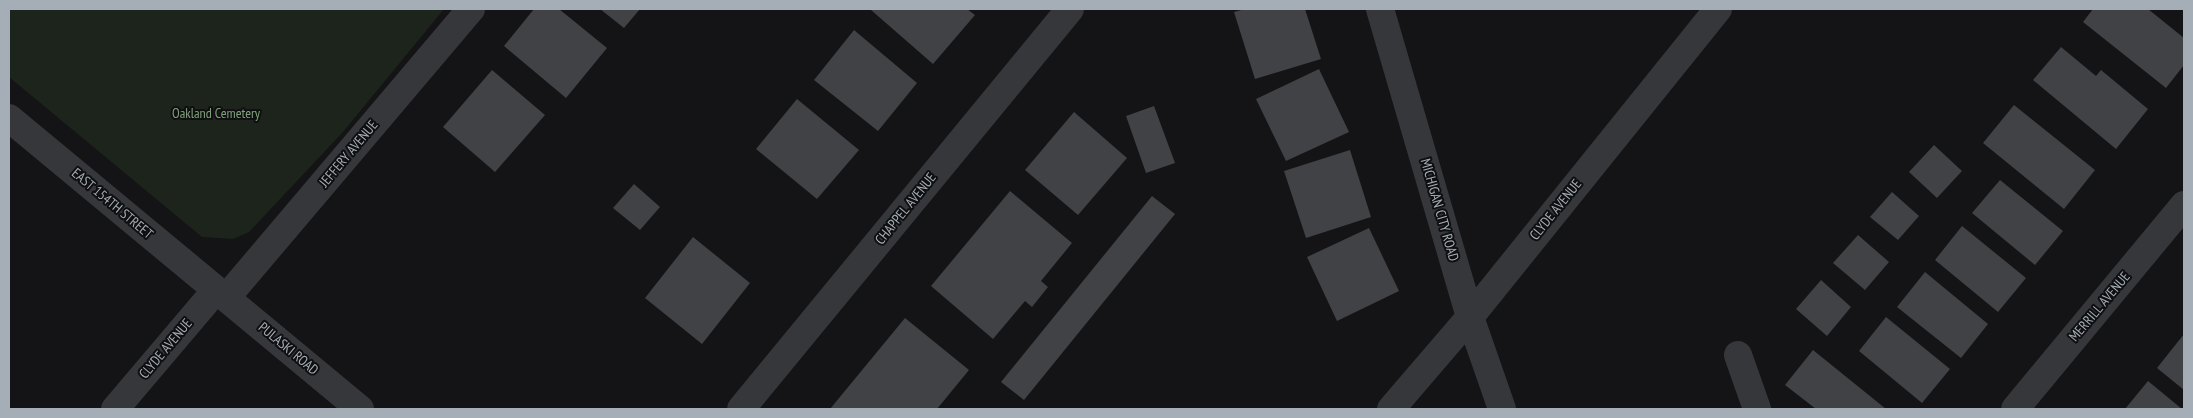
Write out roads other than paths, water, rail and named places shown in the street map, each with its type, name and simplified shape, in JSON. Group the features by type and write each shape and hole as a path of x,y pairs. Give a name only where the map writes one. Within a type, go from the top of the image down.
{"street":[{"name":"JEFFERY AVENUE","path":"221,294 471,9"},
{"name":"CHAPPEL AVENUE","path":"741,409 1070,9"},
{"name":"MICHIGAN CITY ROAD","path":"1380,9 1470,317 1502,409"},
{"name":"CLYDE AVENUE","path":"1391,409 1470,317 1718,9"},
{"name":"EAST 154TH STREET","path":"9,118 221,294"},
{"name":"MERRILL AVENUE","path":"2015,409 2184,205"},
{"name":"CLYDE AVENUE","path":"115,409 221,294"},
{"name":"PULASKI ROAD","path":"221,294 360,409"},
{"path":"1738,355 1757,409"}],"park label":[{"name":"Oakland Cemetery","path":"216,114"}]}
